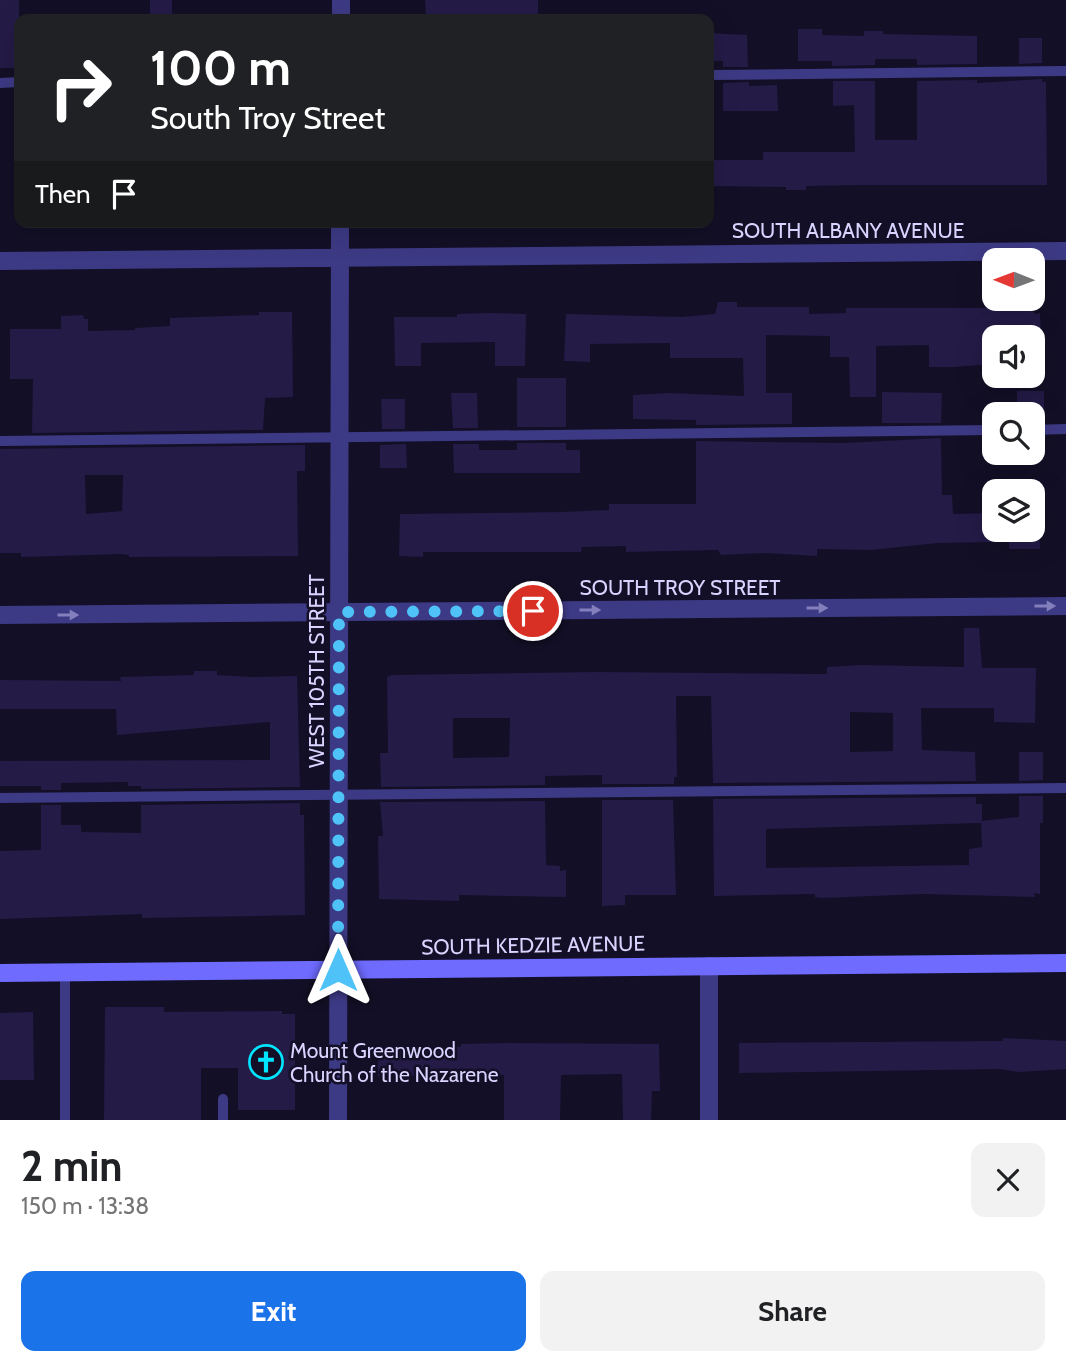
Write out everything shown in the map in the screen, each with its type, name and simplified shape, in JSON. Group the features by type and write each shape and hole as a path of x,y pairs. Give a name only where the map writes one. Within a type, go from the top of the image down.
{"main road":[{"name":"SOUTH KEDZIE AVENUE","path":"0,973 1066,963"}],"street":[{"name":"WEST 105TH STREET","path":"338,1120 340,228"},
{"name":"SOUTH ALBANY AVENUE","path":"0,261 1066,251"},
{"name":"SOUTH TROY STREET","path":"0,615 1066,606"},
{"path":"709,966 709,1120"}],"lane":[{"path":"714,75 1066,71"},
{"path":"1045,430 1066,429"},
{"path":"0,441 982,430"},
{"path":"0,798 1066,788"},
{"path":"65,972 65,1120"},
{"path":"223,1099 223,1120"}],"building":[{"path":"0,0 19,0 19,14 14,14 14,68 0,68"},
{"path":"150,0 172,0 172,14 150,14"},
{"path":"425,0 538,0 538,14 426,14"},
{"path":"798,29 822,29 822,35 864,36 864,31 883,31 883,34 977,36 977,64 917,65 917,59 875,59 875,65 832,66 832,61 798,61"},
{"path":"714,33 747,35 748,67 723,67 723,61 714,61"},
{"path":"1019,38 1042,38 1042,63 1019,64"},
{"path":"1042,79 1042,82 1046,82 1047,185 806,186 806,190 786,190 786,187 714,186 714,160 763,160 763,152 855,152 854,105 833,106 833,81 875,81 875,140 917,140 917,81 977,80 977,83"},
{"path":"749,82 749,86 777,85 778,111 723,111 723,83"},
{"path":"718,302 737,302 737,307 809,307 809,314 846,313 846,308 982,308 982,312 1040,313 1040,325 982,325 982,365 929,367 929,345 876,346 876,397 850,397 849,357 830,357 830,336 766,335 766,393 792,393 792,424 696,425 696,420 633,419 633,395 670,393 744,396 743,358 670,358 670,343 590,344 590,362 564,361 566,314 682,317 715,314"},
{"path":"259,312 292,312 293,397 265,398 263,430 32,433 33,379 10,379 10,329 61,329 61,316 83,315 84,319 88,319 88,331 135,330 170,326 170,318 259,315"},
{"path":"457,314 526,314 525,366 495,366 495,342 421,343 421,366 395,366 394,317 457,317"},
{"path":"517,378 566,378 566,427 517,427"},
{"path":"1017,391 1044,391 1044,402 1017,402"},
{"path":"882,392 942,393 941,423 882,423"},
{"path":"451,393 477,393 478,428 453,428"},
{"path":"381,399 405,399 405,429 382,429"},
{"path":"941,438 942,495 952,495 953,514 982,513 982,542 994,542 938,543 870,550 817,549 817,556 766,553 721,555 718,550 626,552 626,546 582,547 581,552 423,552 423,557 399,556 400,514 562,512 609,510 609,504 696,504 696,441 844,443"},
{"path":"517,443 566,443 566,450 580,450 580,473 454,473 453,444 479,444 479,450 517,450"},
{"path":"406,444 407,468 380,468 380,445"},
{"path":"305,445 305,471 297,471 298,556 129,557 122,554 21,557 21,553 0,553 0,449","holes":["85,475 123,475 122,511 86,514"]},
{"path":"1009,542 1040,542 1040,549 1009,549"},
{"path":"964,628 979,628 982,668 1036,668 1035,723 994,722 994,708 921,708 922,750 975,752 976,781 713,783 711,696 676,696 677,777 674,777 674,784 602,784 602,775 545,776 545,785 381,787 380,753 388,753 387,677 392,675 598,672 827,674 827,667 862,665 964,667","holes":["850,712 893,713 893,751 850,752","453,718 510,718 509,757 453,758"]},
{"path":"194,671 217,671 217,675 251,677 297,676 300,787 141,789 141,786 128,786 128,782 61,783 61,790 41,790 41,786 0,786 0,761 270,760 270,722 117,735 116,709 0,709 0,680 121,681 120,677 194,675"},
{"path":"1019,752 1043,752 1043,780 1019,781"},
{"path":"1019,796 1043,796 1043,823 1040,823 1040,894 1034,893 1035,897 923,894 822,898 815,897 815,894 714,896 713,799 976,797 976,804 982,804 982,821 1019,817","holes":["981,823 982,847 969,849 969,865 766,868 766,829"]},
{"path":"602,800 673,800 676,895 625,895 625,905 602,906"},
{"path":"545,801 546,865 560,866 560,871 566,870 566,897 459,895 459,901 379,899 378,836 383,836 380,802"},
{"path":"300,803 300,815 304,815 305,915 142,918 142,914 0,919 0,851 41,850 41,805 61,805 61,825 81,825 81,832 141,833 141,805"},
{"path":"105,1007 164,1007 164,1012 282,1011 282,1014 295,1014 295,1110 238,1110 238,1068 201,1068 201,1120 104,1120"},
{"path":"33,1012 34,1080 0,1080 0,1013"},
{"path":"1003,1038 1066,1041 1066,1069 1018,1072 1000,1069 739,1073 739,1043 1003,1041"},
{"path":"461,1044 659,1044 660,1091 652,1091 651,1120 623,1120 622,1074 561,1075 560,1120 504,1120 504,1075 378,1076 378,1047 461,1047"}],"place":[{"name":"Mount Greenwood Church of the Nazarene","path":"266,1062"}],"route":[{"path":"338,970 339,612 533,611"}]}
